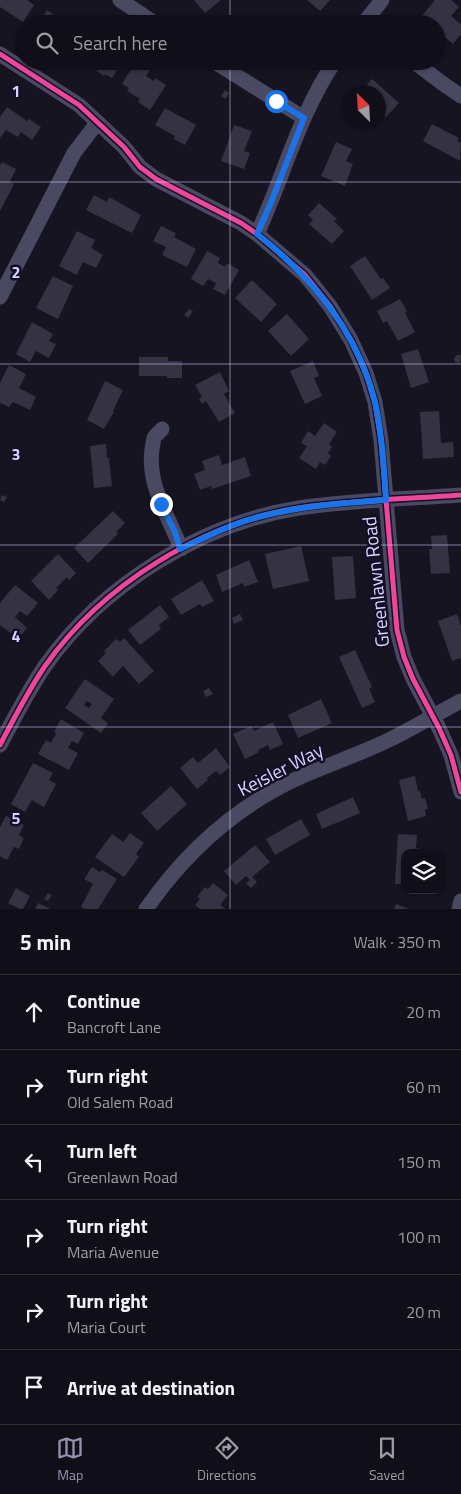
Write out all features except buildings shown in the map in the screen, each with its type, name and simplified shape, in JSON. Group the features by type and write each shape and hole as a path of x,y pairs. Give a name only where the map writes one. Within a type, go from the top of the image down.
{"street":[{"path":"120,0 142,15"},
{"path":"371,15 382,0"},
{"name":"Greenlawn Road","path":"0,54 15,64"},
{"name":"Greenlawn Road","path":"24,70 78,105 124,147 140,167 156,179 241,223 275,248 305,275 330,306 351,340 366,373 375,402 381,440 397,630 410,672 451,755 461,792"},
{"path":"227,70 304,118"},
{"path":"257,234 304,118 330,70"},
{"path":"425,70 461,96"},
{"path":"0,297 74,153 97,123"},
{"path":"162,429 154,437 150,464 161,504 175,532 180,549"},
{"path":"2,739 36,680 68,638 102,603 136,576 180,549 224,528 258,517 298,508 461,495"},
{"name":"Keisler Way","path":"146,909 165,882 196,848 230,818 297,778 391,739 461,701"},
{"path":"459,909 461,901"}],"cycle path":[{"path":"0,54 15,64"},
{"path":"25,70 79,105 124,147 140,167 156,179 241,223 257,234 305,275 330,306 351,340 366,373 375,402 381,440 397,630 404,657 413,679 451,755 461,792"},
{"path":"0,745 39,675 68,637 95,609 125,584 157,562 191,543 226,528 263,516 299,508 359,501 461,495"}],"route":[{"path":"161,504 175,532 180,549 224,528 258,517 298,508 386,500 381,440 375,402 366,373 351,340 330,306 305,275 257,234 304,118 276,101"}]}
